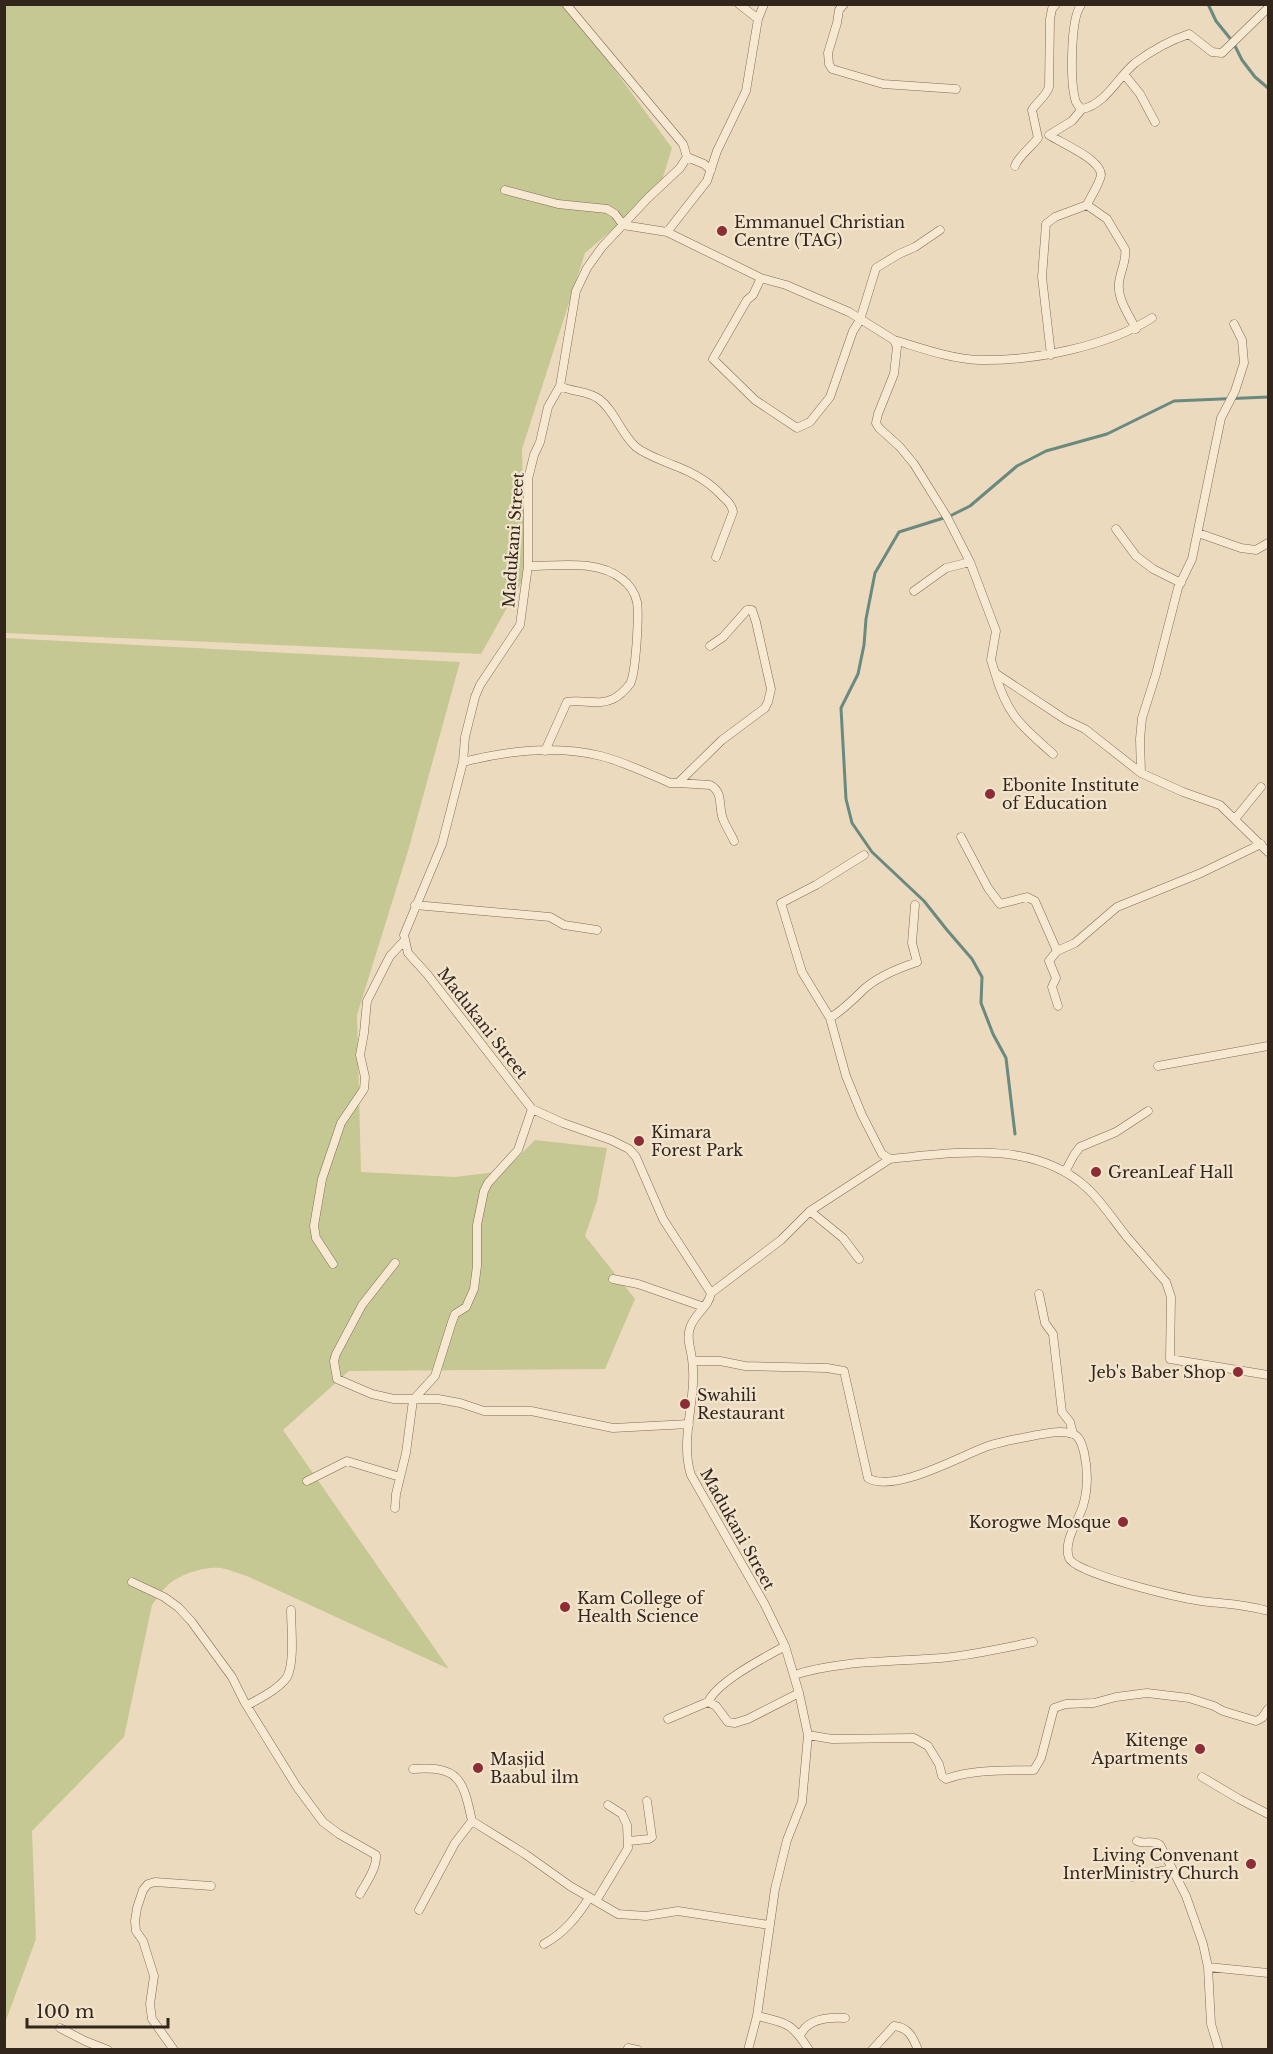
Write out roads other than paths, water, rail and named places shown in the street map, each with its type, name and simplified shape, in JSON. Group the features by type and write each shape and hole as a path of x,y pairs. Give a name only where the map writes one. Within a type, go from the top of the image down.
{"street":[{"path":"567,4 683,144 687,157 695,159 711,170"},
{"path":"739,4 758,19"},
{"path":"667,232 707,181 717,151 746,91 758,19 764,4"},
{"path":"844,4 839,10 828,53 832,69 883,84 956,89"},
{"path":"1038,138 1032,110 1049,87 1050,20 1052,9 1056,4"},
{"path":"1081,5 1074,22 1073,72 1076,103 1082,109"},
{"path":"1015,166 1017,160 1028,152 1038,138 1049,135 1072,121 1082,109 1086,109 1104,97 1136,63 1176,38 1189,34 1212,52 1222,54 1269,8"},
{"path":"1124,74 1140,94 1155,122"},
{"path":"1049,135 1094,161 1100,170 1101,178 1087,205 1055,217 1046,224 1041,276 1051,355"},
{"name":"Madukani Street","path":"687,157 680,168 602,247 586,268 576,291 560,386 548,407 530,472 528,566 520,625 480,685 475,697 467,726 463,762 442,843 415,905 404,941 408,953 428,974 532,1109 611,1140 629,1149 636,1157 663,1220 711,1293 689,1328 688,1341 693,1361 687,1458 691,1475 764,1603 785,1646 799,1693 808,1736 802,1802 787,1840 769,1925 757,2016 748,2049"},
{"path":"505,190 558,204 607,210 615,214 623,225 667,232 761,278 786,285 849,312 894,340 939,353 978,360 1051,355 1136,329 1152,318"},
{"path":"1087,205 1107,219 1125,249 1119,293 1136,329"},
{"path":"761,278 713,359 755,400 797,428 805,425 830,398 852,332 860,320 876,268 915,247 940,230"},
{"path":"1141,773 1142,717 1156,674 1178,588 1192,559 1221,418 1235,391 1244,363 1242,340 1234,324"},
{"path":"894,340 897,347 895,367 876,423 914,464 947,517 970,562 996,631 992,660 1003,699 1014,718 1053,754"},
{"path":"560,386 590,394 600,400 635,446 659,460 699,477 722,495 733,512 716,557"},
{"path":"1116,529 1136,556 1153,569 1181,583"},
{"path":"1198,533 1241,548 1256,550 1269,543"},
{"path":"914,591 946,568 970,562"},
{"path":"528,566 603,569 624,580 633,591 637,602 635,658 633,677 629,685 612,699 602,702 567,702 545,751"},
{"path":"678,783 722,740 765,708 770,696 771,688 752,610 747,610 723,637 710,646"},
{"path":"995,673 1066,720 1084,729 1141,773 1183,792 1220,805 1269,852"},
{"path":"463,762 513,753 545,751 582,753 621,762 670,783 710,785 715,787 721,798 723,818 734,841"},
{"path":"1235,819 1261,787"},
{"path":"961,837 988,888 1000,904 1027,897 1035,901 1057,951"},
{"path":"1058,1006 1052,987 1056,978 1049,961 1057,951 1075,943 1117,907 1201,873 1261,844"},
{"path":"864,855 816,885 781,903 801,972 830,1018 846,1076 862,1115 882,1154 890,1159"},
{"path":"415,905 550,917 564,925 597,930"},
{"path":"830,1018 856,999 875,981 917,962 912,943 915,905"},
{"path":"333,1264 316,1238 314,1226 322,1179 347,1112 364,1089 365,1077 360,1055 367,1001 390,956 404,941"},
{"path":"1158,1066 1269,1046"},
{"path":"395,1508 406,1453 413,1400 435,1376 455,1314 466,1307 470,1300 475,1281 477,1225 484,1191 488,1183 518,1150 532,1109"},
{"path":"1065,1172 1080,1147 1116,1132 1148,1111"},
{"path":"711,1293 781,1240 810,1211 890,1159 969,1152 1013,1155 1045,1163 1065,1172 1092,1194 1166,1282 1171,1297 1170,1359 1269,1375"},
{"path":"810,1211 843,1238 859,1259"},
{"path":"395,1263 373,1290 348,1330 336,1354 334,1370 337,1379 372,1394 394,1399 438,1399 460,1403 483,1412 531,1411 613,1428 690,1424"},
{"path":"613,1279 638,1284 704,1307"},
{"path":"1039,1294 1045,1323 1053,1334 1062,1412 1070,1422 1072,1434"},
{"path":"693,1361 720,1361 745,1366 827,1368 844,1371 868,1478 873,1481 898,1480 917,1475 955,1462 998,1443 1041,1434 1061,1432 1072,1434 1078,1437 1082,1448 1087,1479 1083,1506 1069,1540 1068,1552 1071,1562 1080,1568 1135,1586 1200,1601 1246,1605 1269,1611"},
{"path":"307,1481 347,1461 400,1477"},
{"path":"132,1582 164,1597 178,1607 191,1621 232,1677 297,1787 323,1822 376,1855 375,1865 360,1894"},
{"path":"248,1705 275,1688 287,1677 292,1647 291,1610"},
{"path":"794,1675 813,1669 846,1664 944,1658 1033,1642"},
{"path":"668,1719 708,1702 712,1694 743,1671 785,1646"},
{"path":"708,1702 716,1706 728,1722 735,1723 748,1719 799,1693"},
{"path":"808,1736 832,1739 915,1738 928,1746 939,1764 942,1776 946,1779 977,1772 1034,1770 1041,1758 1054,1708 1066,1704 1094,1703 1116,1697 1155,1694 1189,1698 1256,1721 1262,1718 1269,1709"},
{"path":"413,1769 441,1769 458,1778 464,1789 472,1821 570,1886 618,1914 646,1916 678,1911 769,1925"},
{"path":"1202,1777 1269,1814"},
{"path":"629,1841 652,1837 647,1802"},
{"path":"544,1944 556,1937 592,1900 628,1848 627,1825 622,1814 608,1805"},
{"path":"418,1910 461,1832 472,1821"},
{"path":"1137,1841 1160,1845 1186,1896 1203,1944 1208,1967 1211,2024 1219,2049"},
{"path":"1132,1877 1172,1869"},
{"path":"174,2049 152,2019 150,2004 153,1976 143,1941 136,1931 136,1908 148,1884 155,1882 211,1886"},
{"path":"1208,1967 1269,1972"},
{"path":"757,2016 785,2023 800,2036 809,2049"},
{"path":"800,2036 805,2028 821,2019 845,2018"},
{"path":"872,2049 894,2026 911,2034 918,2049"},
{"path":"60,2028 85,2041 108,2049"},
{"path":"628,2048 638,2049"}],"waterway":[{"path":"1208,4 1216,21 1233,42 1242,60 1255,77 1268,88"},
{"path":"1015,1134 1006,1058 993,1034 981,1003 982,977 972,959 924,901 872,852 852,823 846,799 841,708 858,674 875,573 899,532 950,516 970,506 1017,466 1046,451 1107,434 1174,401 1268,397"}],"place":[{"name":"Emmanuel Christian Centre (TAG)","path":"722,231"},
{"name":"Ebonite Institute of Education","path":"990,794"},
{"name":"Kimara Forest Park","path":"639,1141"},
{"name":"GreanLeaf Hall","path":"1096,1172"},
{"name":"Jeb's Baber Shop","path":"1238,1372"},
{"name":"Swahili Restaurant","path":"685,1404"},
{"name":"Korogwe Mosque","path":"1123,1522"},
{"name":"Kam College of Health Science","path":"565,1607"},
{"name":"Kitenge Apartments","path":"1200,1749"},
{"name":"Masjid Baabul ilm","path":"478,1768"},
{"name":"Living Convenant InterMinistry Church","path":"1251,1864"}]}
